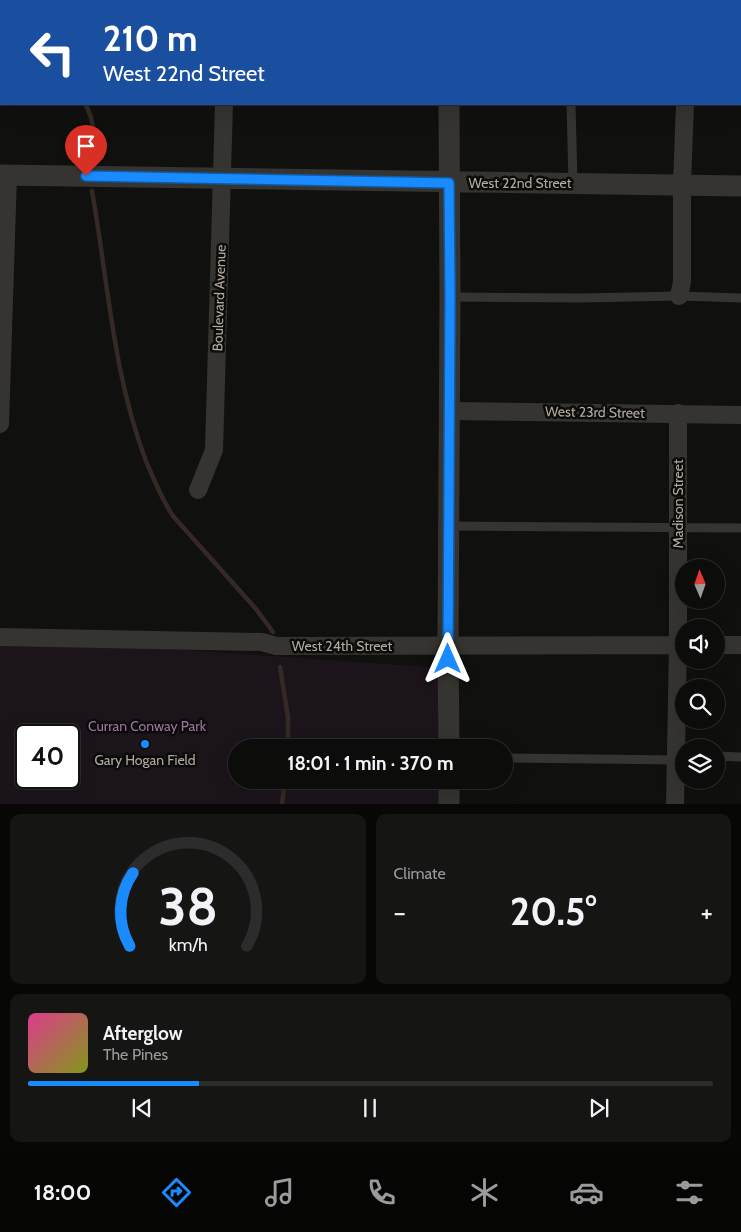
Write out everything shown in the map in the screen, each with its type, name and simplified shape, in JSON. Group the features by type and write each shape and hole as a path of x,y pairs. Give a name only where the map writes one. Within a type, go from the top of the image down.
{"street":[{"name":"Boulevard Avenue","path":"198,490 214,450 224,105"},
{"path":"449,105 449,739"},
{"path":"679,296 682,282 682,185 685,105"},
{"name":"West 22nd Street","path":"4,175 741,186"},
{"path":"0,424 4,175"},
{"name":"West 23rd Street","path":"450,411 741,415"},
{"name":"Madison Street","path":"678,413 680,619"},
{"name":"West 24th Street","path":"0,637 262,642 276,646 448,647 675,644"},
{"path":"725,645 741,645"},
{"name":"Madison Street","path":"680,739 681,669"},
{"path":"449,789 449,804"},
{"name":"Madison Street","path":"675,804 677,789"}],"lane":[{"path":"571,105 573,184"},
{"path":"450,296 582,298 679,296 741,298"},
{"path":"448,526 741,528"},
{"path":"725,756 741,757"},
{"path":"513,758 675,759"}],"green space":[{"name":"Curran Conway Park","path":"0,637 442,668 441,739 228,739 228,789 440,789 440,804 0,804"}],"waterway":[{"path":"86,105 93,125 93,162"},
{"path":"92,191 119,362 126,395 146,461 161,496 173,516 256,609 273,632"},
{"path":"280,667 288,717 288,739"},
{"path":"282,804 284,789"}],"place":[{"name":"Gary Hogan Field","path":"145,744"}],"route":[{"path":"86,176 449,183 448,659"}]}
